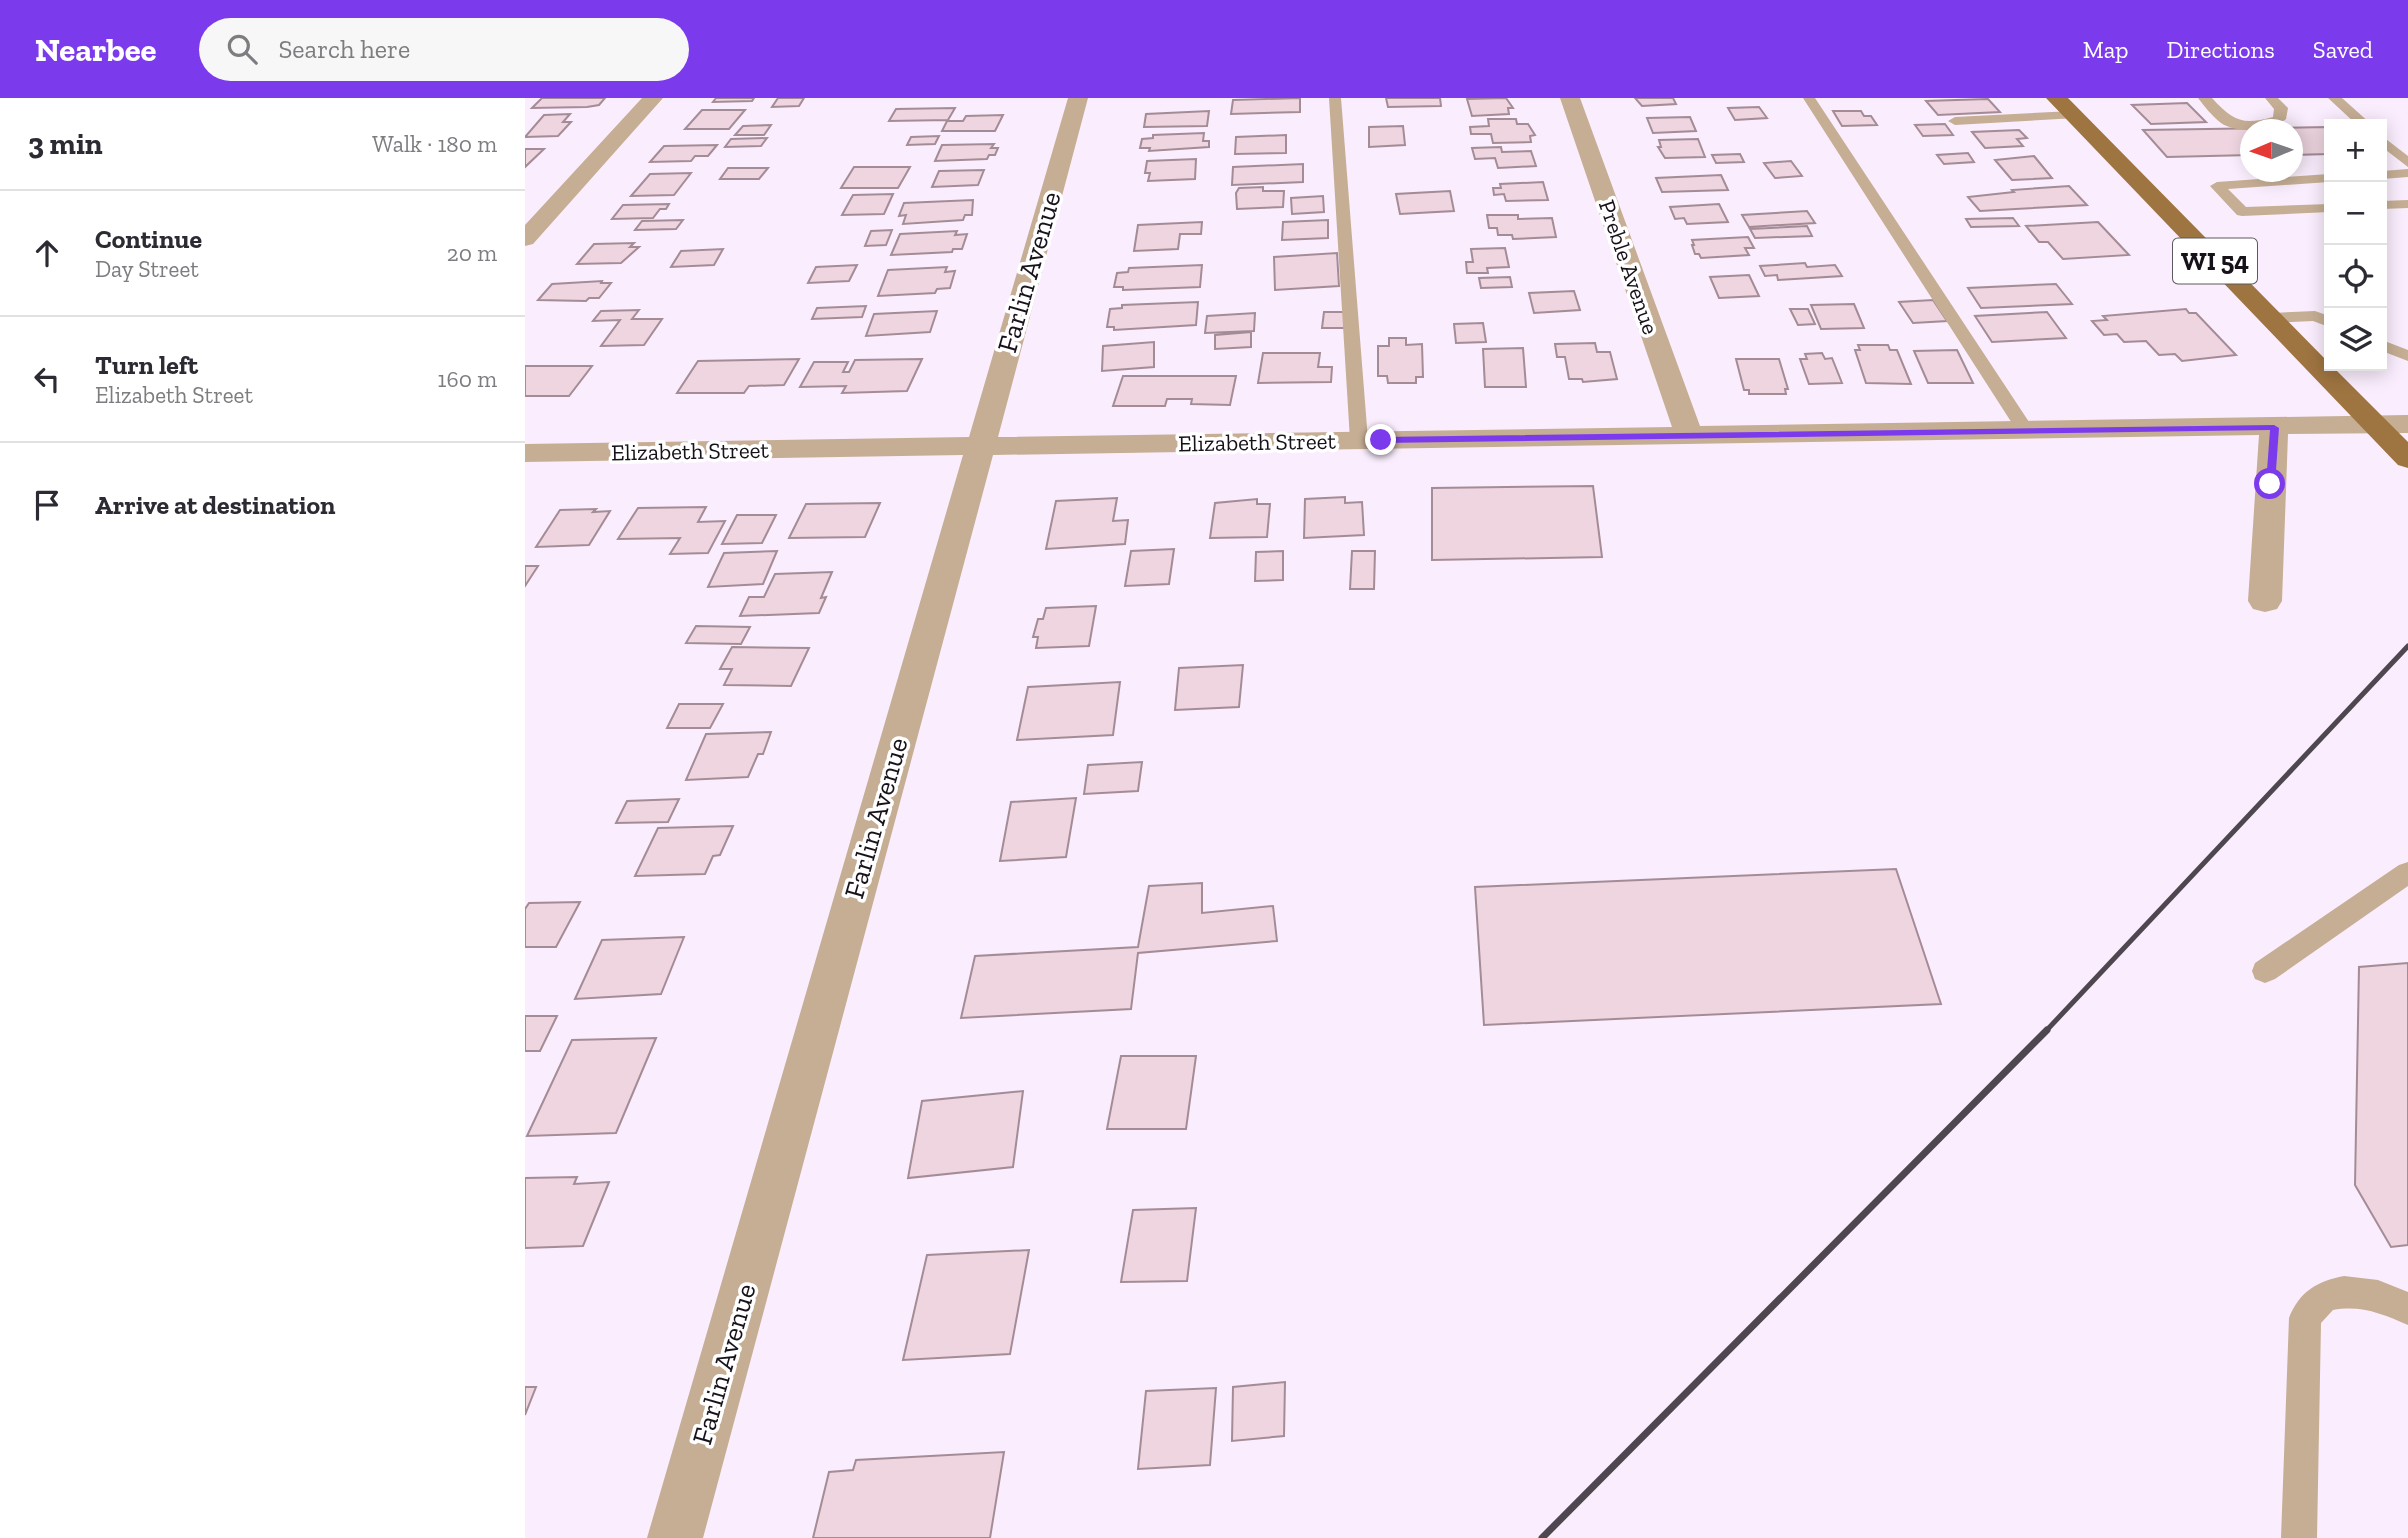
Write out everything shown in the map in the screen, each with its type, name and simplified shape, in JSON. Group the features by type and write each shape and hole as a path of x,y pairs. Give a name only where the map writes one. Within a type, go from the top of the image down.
{"main road":[{"name":"WI 54","path":"2064,106 2408,459"}],"street":[{"path":"525,239 653,98"},
{"name":"Farlin Avenue","path":"675,1538 1079,98"},
{"name":"Preble Avenue","path":"1570,98 1689,435"},
{"name":"Elizabeth Street","path":"525,453 2408,424"},
{"path":"2265,601 2274,428"}],"lane":[{"path":"1335,98 1359,440"},
{"path":"1809,98 2026,430"},
{"path":"2204,98 2227,121 2235,124 2267,124 2279,119 2281,108 2271,98"},
{"path":"2334,98 2358,119"},
{"path":"1955,121 2064,106"},
{"path":"2387,144 2408,163"},
{"path":"2387,175 2408,173"},
{"path":"2324,178 2217,186 2242,212 2324,208"},
{"path":"2387,205 2408,204"},
{"path":"2271,318 2315,316 2324,320"},
{"path":"2387,347 2408,356"},
{"path":"2265,971 2408,872"},
{"path":"2299,1538 2305,1318 2321,1299 2338,1293 2365,1293 2397,1302 2408,1309"}],"building":[{"path":"542,98 605,98 599,105 587,107 532,108"},
{"path":"716,98 754,98 752,101 713,102"},
{"path":"778,98 804,98 799,106 772,107"},
{"path":"1300,98 1300,112 1231,114 1233,100"},
{"path":"1386,98 1440,98 1441,106 1388,107"},
{"path":"1506,98 1513,108 1508,108 1509,114 1472,116 1467,99"},
{"path":"1635,98 1673,98 1676,104 1642,106"},
{"path":"1988,99 2000,112 1938,115 1926,101"},
{"path":"2187,103 2206,122 2151,124 2132,105"},
{"path":"1759,107 1767,118 1735,120 1728,108"},
{"path":"955,108 948,120 889,121 896,109"},
{"path":"702,110 745,110 729,129 685,129"},
{"path":"1209,111 1207,126 1144,127 1146,114"},
{"path":"1833,111 1861,111 1864,116 1871,116 1877,125 1842,126"},
{"path":"570,114 563,122 571,122 558,136 525,137 544,115"},
{"path":"1003,115 995,131 942,131 947,121 963,121 966,116"},
{"path":"1690,117 1696,131 1653,133 1647,118"},
{"path":"1488,119 1516,119 1517,124 1528,124 1535,135 1530,136 1531,142 1493,143 1491,134 1471,134 1470,127 1489,126"},
{"path":"1945,124 1953,135 1923,136 1915,125"},
{"path":"771,125 764,135 735,135 743,126"},
{"path":"1403,126 1405,145 1369,147 1369,127"},
{"path":"2303,127 2324,127 2324,154 2303,155"},
{"path":"2240,128 2240,155 2167,157 2143,130"},
{"path":"2019,130 2027,138 2017,139 2023,146 1985,148 1972,132"},
{"path":"1204,133 1203,141 1209,141 1209,147 1149,151 1150,148 1140,148 1142,139 1153,138 1153,135"},
{"path":"1286,135 1286,153 1235,154 1236,137"},
{"path":"939,136 935,144 907,145 911,137"},
{"path":"767,138 761,146 725,147 731,139"},
{"path":"1698,139 1705,157 1665,158 1658,147 1661,147 1659,140"},
{"path":"994,144 991,148 998,148 995,155 989,155 987,159 935,161 942,145"},
{"path":"717,145 708,156 695,156 691,161 650,162 664,146"},
{"path":"1501,147 1502,152 1531,151 1536,166 1498,168 1495,158 1475,159 1472,148"},
{"path":"525,149 544,149 525,167"},
{"path":"1968,153 1974,162 1944,164 1937,155"},
{"path":"1740,154 1744,162 1716,163 1712,155"},
{"path":"2034,156 2052,178 2012,180 1995,160"},
{"path":"1196,159 1195,179 1148,181 1150,173 1145,173 1147,161"},
{"path":"1791,161 1802,176 1775,178 1764,163"},
{"path":"1303,164 1303,182 1232,185 1233,167"},
{"path":"854,167 910,167 898,188 841,188"},
{"path":"728,168 768,168 759,179 720,179"},
{"path":"984,170 978,185 932,187 939,171"},
{"path":"691,173 674,195 631,196 650,174"},
{"path":"1721,175 1728,190 1662,192 1656,178"},
{"path":"1543,182 1548,200 1506,201 1504,194 1494,195 1493,188 1501,188 1500,184"},
{"path":"2069,186 2087,205 1980,211 1968,197 2014,192 2012,190"},
{"path":"1263,187 1263,191 1284,191 1283,207 1237,209 1236,193 1239,188"},
{"path":"1450,191 1454,211 1400,214 1396,194"},
{"path":"893,194 884,214 842,215 853,195"},
{"path":"1323,196 1324,212 1292,214 1291,198"},
{"path":"973,200 972,215 965,215 963,220 903,224 906,215 899,216 904,203"},
{"path":"669,204 666,209 660,209 653,218 612,219 623,205"},
{"path":"1719,204 1728,222 1687,224 1684,218 1675,219 1670,207"},
{"path":"1807,211 1815,223 1749,227 1742,215"},
{"path":"1487,215 1518,215 1518,219 1552,218 1556,237 1513,239 1512,235 1498,235 1497,228 1489,228"},
{"path":"2013,218 2019,226 1971,227 1966,219"},
{"path":"683,220 676,229 635,230 642,221"},
{"path":"1328,220 1328,238 1282,240 1283,222"},
{"path":"1202,222 1201,234 1180,234 1178,249 1134,251 1138,225"},
{"path":"2098,222 2129,255 2063,259 2048,242 2039,242 2026,226"},
{"path":"1807,226 1812,236 1755,238 1750,229"},
{"path":"892,230 886,245 865,246 871,231"},
{"path":"957,231 955,235 967,234 962,249 953,249 952,252 891,255 900,234"},
{"path":"1748,237 1754,248 1745,248 1749,255 1701,258 1699,254 1695,254 1692,245 1692,240"},
{"path":"634,243 630,247 639,247 621,263 577,264 594,244"},
{"path":"1505,248 1509,267 1487,268 1488,273 1467,273 1466,262 1473,262 1471,249"},
{"path":"723,249 714,265 671,267 681,251"},
{"path":"1337,253 1339,286 1275,290 1274,257"},
{"path":"1805,263 1807,267 1835,265 1842,276 1778,280 1777,275 1765,276 1760,266"},
{"path":"857,265 849,281 808,283 816,267"},
{"path":"1202,265 1200,287 1123,290 1123,287 1114,287 1117,273 1128,272 1129,268"},
{"path":"947,267 945,272 955,271 950,288 937,289 935,293 878,296 888,270"},
{"path":"1749,275 1759,296 1719,298 1710,277"},
{"path":"1510,277 1512,287 1481,288 1479,278"},
{"path":"602,281 601,283 611,283 599,298 589,298 586,301 538,300 552,284"},
{"path":"2056,284 2072,304 1981,308 1968,288"},
{"path":"1574,291 1580,310 1534,313 1529,293"},
{"path":"1933,300 1947,321 1913,323 1899,302"},
{"path":"1198,302 1196,325 1114,330 1114,327 1107,327 1110,309 1122,308 1122,305"},
{"path":"1854,304 1864,328 1821,329 1811,305"},
{"path":"866,306 862,317 812,319 817,308"},
{"path":"1790,309 1808,309 1815,324 1798,325"},
{"path":"2186,309 2189,313 2196,313 2236,355 2182,361 2175,354 2159,355 2146,341 2124,342 2117,334 2104,335 2092,321 2107,320 2103,316"},
{"path":"639,310 632,319 662,319 644,345 601,346 620,320 593,321 601,311"},
{"path":"937,311 930,332 866,336 874,314"},
{"path":"1324,312 1347,312 1345,328 1322,328"},
{"path":"2047,312 2066,338 1992,342 1975,316"},
{"path":"1255,313 1254,331 1205,333 1207,316"},
{"path":"1483,323 1486,342 1456,343 1454,324"},
{"path":"1251,332 1251,347 1215,349 1215,335"},
{"path":"1389,338 1406,338 1406,345 1422,344 1423,377 1416,377 1416,383 1388,383 1387,376 1378,376 1378,346 1389,346"},
{"path":"1154,342 1154,367 1102,371 1103,346"},
{"path":"1595,343 1597,352 1610,352 1617,379 1583,382 1582,379 1569,379 1565,357 1557,357 1555,344"},
{"path":"1858,345 1888,345 1890,350 1897,350 1911,384 1866,383 1855,350 1860,350"},
{"path":"1523,348 1526,387 1485,387 1483,349"},
{"path":"1957,350 1973,383 1928,383 1914,351"},
{"path":"1263,353 1320,353 1318,367 1332,367 1331,382 1258,383"},
{"path":"1822,353 1825,359 1832,358 1842,383 1809,384 1800,359 1807,359 1805,354"},
{"path":"799,359 784,385 749,386 744,393 677,393 698,361"},
{"path":"922,359 907,391 842,393 846,386 800,387 814,362 848,362 843,372 849,372 855,360"},
{"path":"1736,359 1779,359 1788,389 1785,389 1786,394 1749,394 1749,390 1744,390"},
{"path":"525,366 592,366 569,396 525,396"},
{"path":"1123,376 1236,376 1230,405 1191,404 1192,399 1167,399 1165,406 1113,406"},
{"path":"1593,486 1602,557 1432,560 1432,488"},
{"path":"1345,497 1345,503 1362,502 1364,535 1304,538 1305,499"},
{"path":"1117,498 1113,521 1128,520 1125,544 1046,549 1056,501"},
{"path":"1257,499 1257,504 1270,504 1267,537 1210,538 1215,503"},
{"path":"880,503 865,537 789,538 806,504"},
{"path":"706,507 698,522 725,521 708,553 670,554 680,538 618,539 638,508"},
{"path":"596,509 593,512 610,511 589,545 536,547 560,510"},
{"path":"737,515 776,515 762,543 722,544"},
{"path":"1174,549 1169,584 1125,586 1131,551"},
{"path":"777,551 763,584 708,587 724,553"},
{"path":"1283,551 1283,580 1255,581 1256,552"},
{"path":"1352,551 1375,551 1374,589 1350,589"},
{"path":"525,566 538,566 525,586"},
{"path":"832,572 821,598 826,597 819,613 740,616 749,597 764,597 775,574"},
{"path":"1096,606 1089,646 1036,648 1038,637 1033,637 1038,619 1043,619 1046,608"},
{"path":"696,626 750,627 741,644 686,643"},
{"path":"732,647 809,648 791,686 724,685 732,669 720,669"},
{"path":"1243,665 1239,707 1175,710 1179,668"},
{"path":"1120,682 1113,735 1017,740 1028,687"},
{"path":"679,704 723,704 710,728 667,728"},
{"path":"771,732 763,754 758,754 748,777 686,780 706,734"},
{"path":"1142,762 1138,791 1084,794 1088,765"},
{"path":"1076,798 1066,857 1000,861 1011,802"},
{"path":"679,799 668,822 616,823 627,801"},
{"path":"733,826 720,855 713,856 705,874 635,876 658,828"},
{"path":"1896,869 1941,1004 1484,1025 1475,887"},
{"path":"1202,883 1202,913 1273,906 1277,941 1138,953 1131,1009 961,1018 975,956 1138,947 1149,886"},
{"path":"580,902 556,947 525,947 525,909 529,903"},
{"path":"684,937 661,994 575,999 602,940"},
{"path":"2408,963 2408,1245 2391,1247 2355,1185 2359,967"},
{"path":"525,1016 557,1016 540,1051 525,1051"},
{"path":"656,1038 616,1133 527,1136 572,1040"},
{"path":"1121,1056 1196,1056 1186,1129 1107,1129"},
{"path":"1023,1091 1013,1167 908,1178 922,1101"},
{"path":"577,1177 574,1184 609,1182 583,1246 525,1248 525,1178"},
{"path":"1196,1208 1187,1281 1121,1282 1133,1210"},
{"path":"1029,1250 1010,1354 903,1360 927,1255"},
{"path":"1285,1382 1284,1436 1232,1441 1233,1387"},
{"path":"525,1387 536,1387 525,1415"},
{"path":"1216,1388 1210,1465 1138,1469 1146,1391"},
{"path":"1004,1452 990,1538 813,1538 829,1472 853,1470 856,1460"}],"railway":[{"path":"2045,1032 2408,646"},
{"path":"1542,1538 2047,1030"}],"route":[{"path":"1381,440 2274,428 2270,484"}]}
